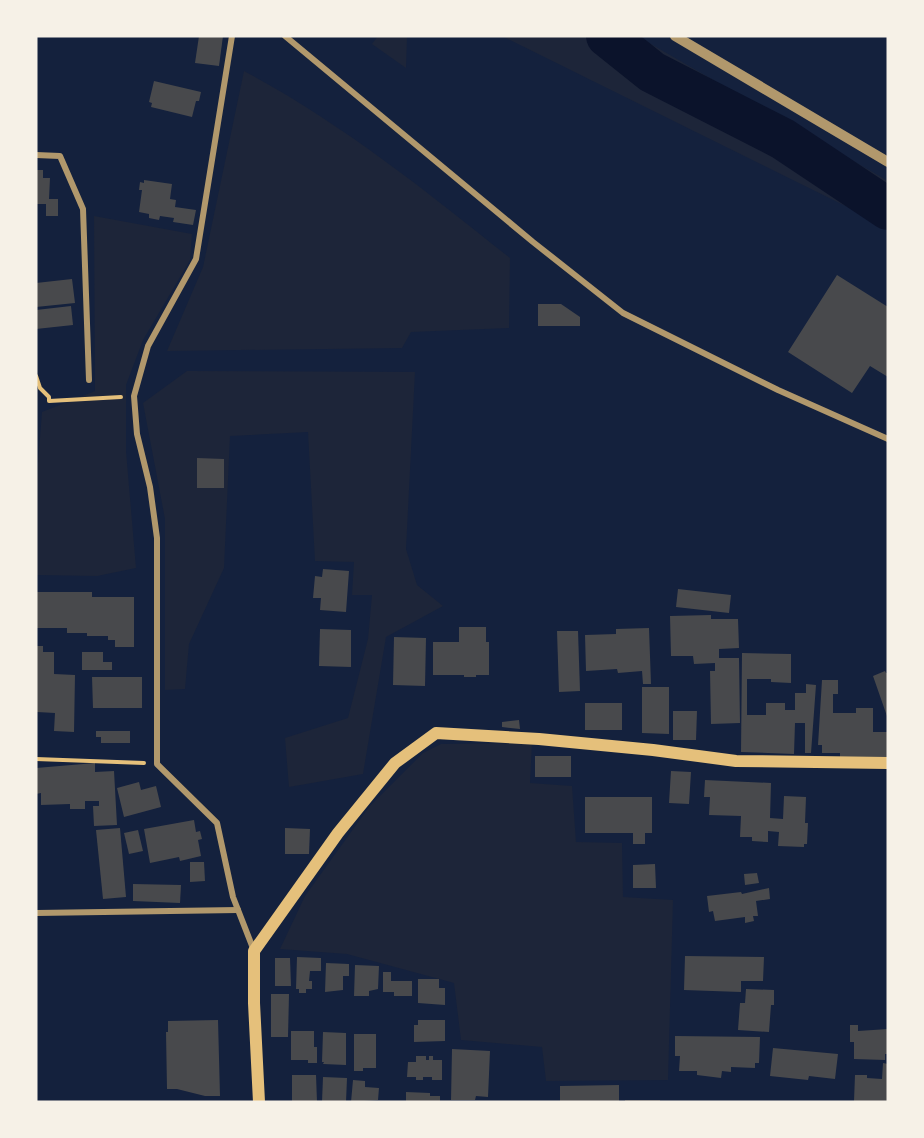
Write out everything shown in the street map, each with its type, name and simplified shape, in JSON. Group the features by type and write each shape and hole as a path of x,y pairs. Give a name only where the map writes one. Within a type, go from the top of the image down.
{"main road":[{"path":"259,1102 254,951 338,833 395,763 436,733 539,739 736,761 888,763"}],"street":[{"path":"232,36 196,259 148,346 134,396 138,434 150,487 157,538 157,764 217,823 232,897 254,951"},
{"path":"285,36 533,242 623,313 778,390 888,439"},
{"path":"675,36 888,162"},
{"path":"36,155 60,156 83,209 89,380"},
{"path":"36,913 238,910"}],"path":[{"path":"36,376 40,388 49,397 49,401 134,396"},
{"path":"36,759 157,764"}],"shaded area":[{"path":"378,36 407,36 406,68 372,44"},
{"path":"502,36 637,36 888,181 888,227"},
{"path":"244,71 314,112 381,158 510,258 509,328 411,332 402,348 167,351 203,267"},
{"path":"94,216 192,234 190,260 143,340 126,385 126,451 136,568 97,576 36,575 36,489 42,412 95,391"},
{"path":"187,371 415,372 406,549 417,585 443,606 386,637 363,774 289,787 285,738 348,718 368,639 372,595 352,595 354,562 315,561 308,432 230,436 224,568 189,644 185,689 165,690 165,519 143,403"},
{"path":"532,743 530,783 572,786 576,842 622,843 623,897 673,900 668,1080 546,1081 542,1047 461,1040 454,983 347,954 280,949 305,896 369,807 423,753 441,744"}],"building":[{"path":"199,36 223,36 219,66 195,63"},
{"path":"154,81 201,92 192,117 151,107 152,103 149,102"},
{"path":"36,170 43,170 43,178 50,178 49,199 58,199 58,216 46,216 46,204 36,204"},
{"path":"144,180 172,184 170,199 176,200 175,207 196,210 193,225 173,222 174,218 160,216 159,220 149,218 149,214 139,212 142,190 139,190 140,182 144,183"},
{"path":"837,275 888,307 888,377 870,366 852,393 788,352"},
{"path":"72,279 75,303 36,307 36,283"},
{"path":"538,304 561,304 580,317 580,326 538,326"},
{"path":"71,306 73,325 36,329 36,310"},
{"path":"197,458 224,459 224,488 197,488"},
{"path":"323,569 349,571 346,612 320,610 321,598 313,598 315,576 322,577"},
{"path":"678,589 731,595 729,613 676,607"},
{"path":"36,592 92,592 92,597 134,597 134,647 115,647 115,640 108,640 108,636 67,633 67,628 36,628"},
{"path":"711,615 711,619 738,619 739,648 719,649 719,658 739,658 740,723 711,724 710,671 715,671 715,663 694,664 693,656 671,656 670,616"},
{"path":"459,627 486,627 486,642 489,642 489,675 464,677 464,675 433,675 433,642 459,642"},
{"path":"649,628 651,684 643,684 642,671 618,673 617,669 586,671 585,635 616,634 616,629"},
{"path":"320,629 351,630 351,667 319,666"},
{"path":"557,631 578,631 580,691 559,692"},
{"path":"394,637 426,638 425,686 393,685"},
{"path":"36,646 43,646 43,652 54,652 54,674 75,675 74,732 54,731 55,713 37,712"},
{"path":"82,652 103,652 103,662 112,662 112,670 82,670"},
{"path":"742,653 791,654 791,683 771,682 771,679 747,679 747,715 766,715 766,703 785,703 785,710 795,710 795,693 806,693 806,684 816,685 811,753 805,753 805,723 795,723 794,754 741,752"},
{"path":"885,671 888,673 888,719 873,676"},
{"path":"92,677 142,677 142,708 93,708"},
{"path":"822,680 838,680 838,694 833,694 833,713 856,713 856,708 873,708 873,732 888,732 888,757 840,757 840,753 822,753 822,745 818,745"},
{"path":"642,687 669,687 669,734 642,733"},
{"path":"585,703 622,703 622,730 585,730"},
{"path":"673,711 697,711 696,740 673,740"},
{"path":"519,720 520,729 502,727 502,722"},
{"path":"96,731 130,731 130,743 101,743 101,737 96,737"},
{"path":"535,756 571,756 571,777 535,777"},
{"path":"95,763 95,772 114,771 117,825 94,826 93,806 99,806 99,801 85,801 85,809 70,809 70,804 41,805 41,793 36,794 36,768"},
{"path":"671,771 691,772 689,804 669,803"},
{"path":"705,780 771,783 770,818 783,819 784,796 806,797 807,844 804,844 804,847 778,846 779,832 768,831 768,842 752,841 752,837 740,837 741,816 709,815 710,797 704,797"},
{"path":"139,782 141,790 156,786 161,807 124,817 117,788"},
{"path":"585,797 652,797 652,833 645,833 645,844 633,844 633,833 585,833"},
{"path":"194,820 196,832 200,831 202,839 198,840 201,856 180,861 179,857 150,863 144,829"},
{"path":"120,828 126,897 103,899 96,830"},
{"path":"285,828 310,829 309,854 285,854"},
{"path":"138,830 143,851 129,854 124,833"},
{"path":"190,862 204,862 205,881 190,882"},
{"path":"655,864 656,888 633,888 633,865"},
{"path":"757,873 759,883 745,885 744,874"},
{"path":"133,884 181,885 180,903 133,901"},
{"path":"769,888 770,899 756,901 758,916 753,916 754,921 745,923 745,917 715,921 713,911 709,912 707,896 741,892 742,894"},
{"path":"685,956 764,957 763,981 741,981 741,992 684,990"},
{"path":"297,957 321,958 321,971 310,971 309,981 312,981 312,989 306,989 306,993 299,993 299,989 296,989"},
{"path":"275,958 290,958 291,986 275,986"},
{"path":"326,963 349,964 349,976 343,976 343,990 325,992"},
{"path":"355,965 379,966 378,989 369,991 369,996 354,996"},
{"path":"383,972 391,972 391,981 412,981 412,996 394,996 394,992 383,992"},
{"path":"418,979 439,979 439,988 445,988 445,1005 418,1003"},
{"path":"746,989 774,990 769,1032 738,1030 740,1003 745,1003"},
{"path":"271,994 289,994 288,1037 271,1037"},
{"path":"218,1020 220,1096 205,1096 177,1089 167,1089 166,1032 168,1032 168,1021"},
{"path":"418,1020 445,1020 445,1041 414,1042 414,1025 418,1025"},
{"path":"850,1025 858,1025 858,1031 888,1029 888,1054 885,1054 885,1060 854,1059 854,1042 850,1042"},
{"path":"291,1031 314,1031 317,1063 308,1063 308,1060 291,1060"},
{"path":"323,1032 346,1033 346,1065 323,1064"},
{"path":"354,1034 376,1034 376,1068 354,1071"},
{"path":"675,1036 760,1037 759,1063 755,1063 755,1068 731,1067 731,1072 722,1071 721,1078 697,1075 697,1071 679,1071 680,1056 675,1056"},
{"path":"773,1048 838,1054 835,1079 809,1076 808,1080 770,1076"},
{"path":"452,1049 490,1051 488,1097 476,1096 475,1100 451,1100"},
{"path":"416,1056 426,1056 426,1060 429,1060 429,1056 433,1056 433,1060 442,1060 442,1080 423,1077 423,1080 416,1080 416,1077 407,1077 408,1062 416,1062"},
{"path":"883,1063 888,1064 888,1102 854,1101 855,1075 882,1079"},
{"path":"292,1075 316,1075 317,1102 292,1102"},
{"path":"323,1077 347,1078 346,1102 322,1102"},
{"path":"353,1080 365,1081 365,1087 379,1088 378,1100 351,1102"},
{"path":"619,1085 619,1102 560,1102 560,1086"},
{"path":"406,1092 430,1093 430,1096 440,1096 440,1102 406,1102"},
{"path":"625,1100 660,1100 660,1102 625,1102"}],"waterway":[{"path":"607,36 652,72 783,139 888,209"}]}
